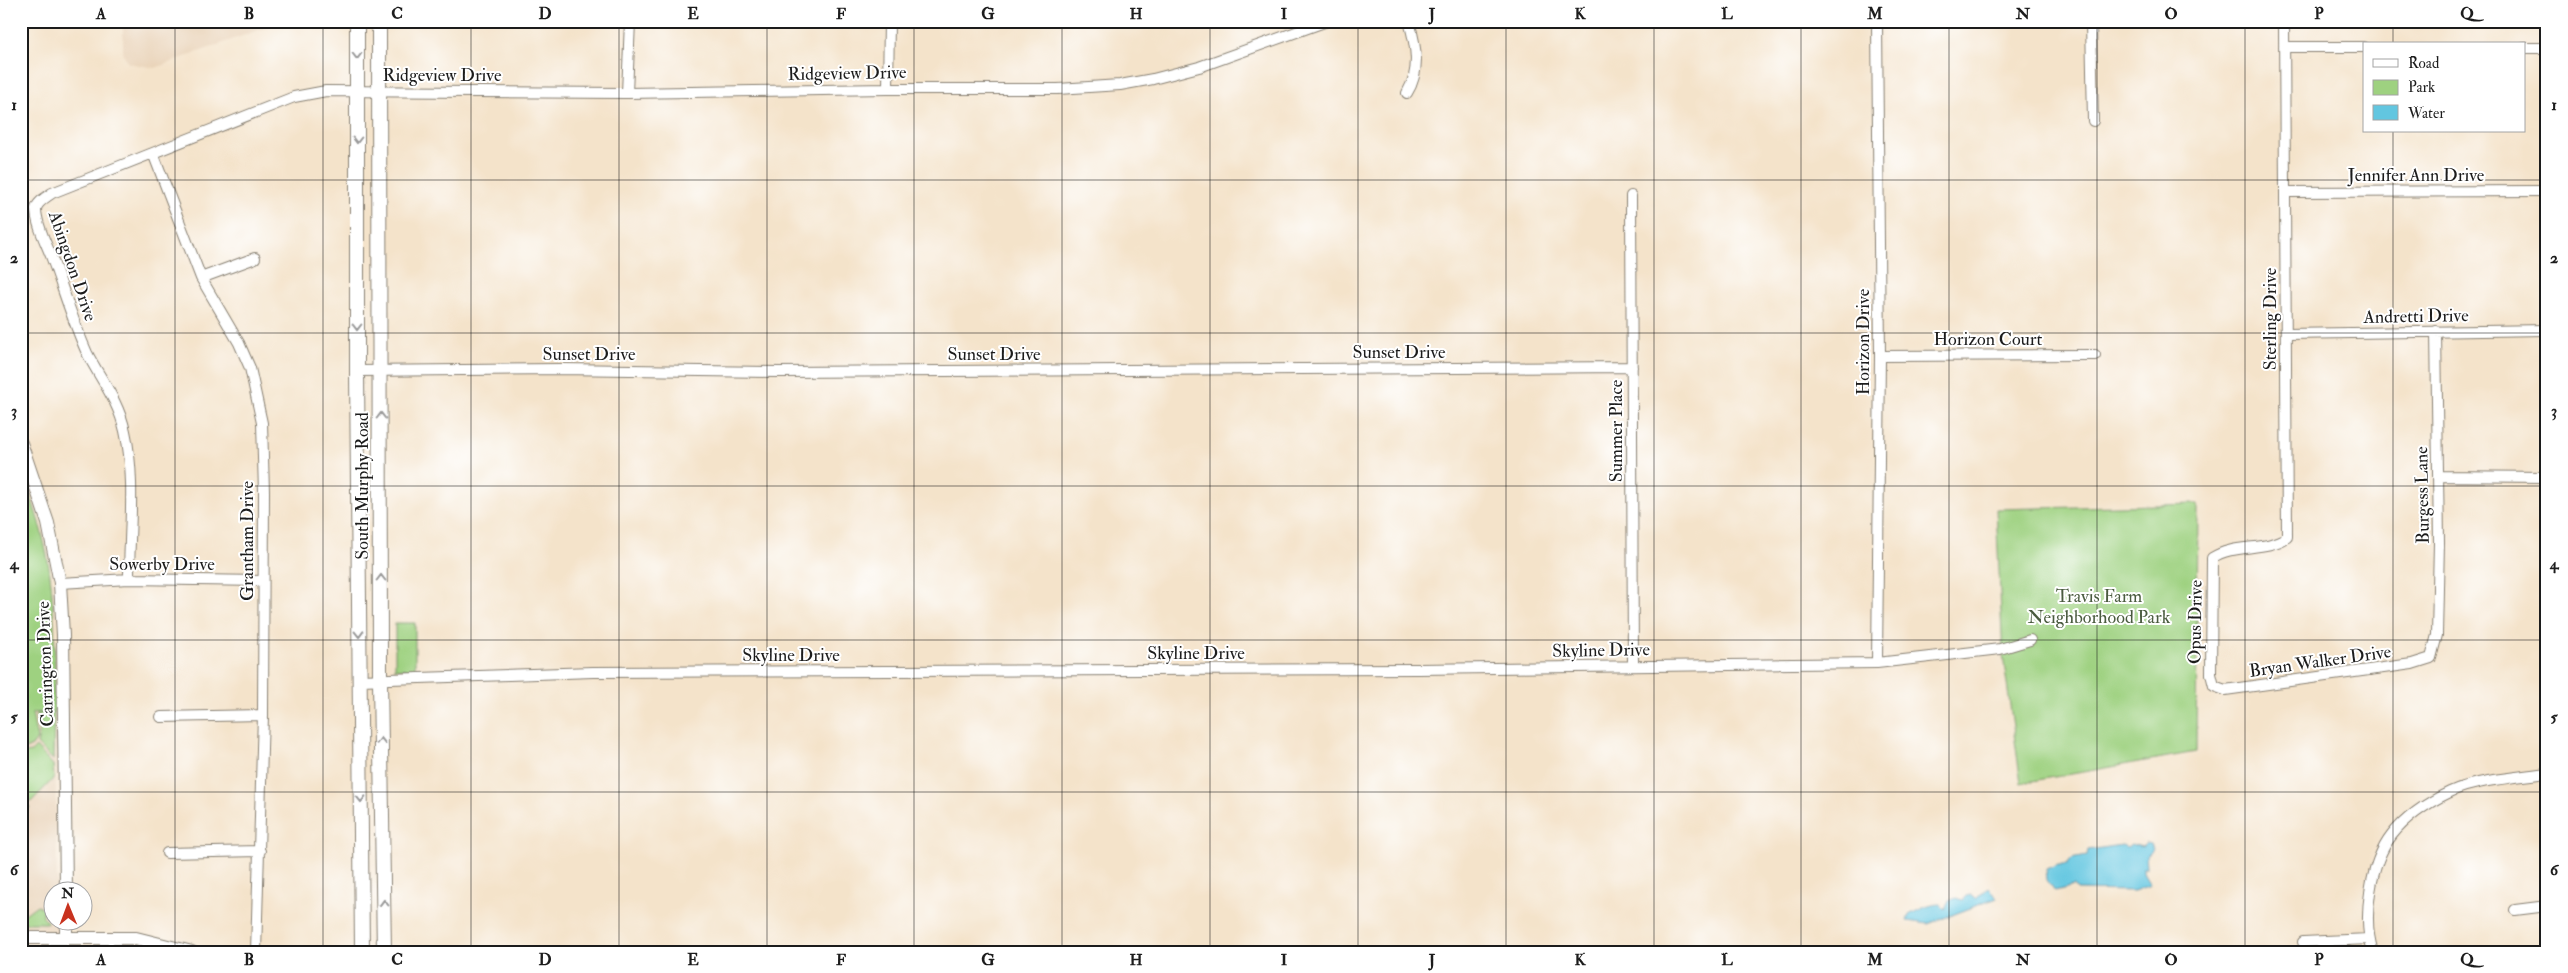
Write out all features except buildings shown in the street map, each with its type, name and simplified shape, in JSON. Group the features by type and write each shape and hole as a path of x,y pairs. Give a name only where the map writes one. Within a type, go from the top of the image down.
{"main road":[{"name":"South Murphy Road","path":"357,21 357,371 362,952"},
{"name":"South Murphy Road","path":"379,21 380,680 384,952"}],"street":[{"path":"627,93 630,21"},
{"path":"888,89 889,21"},
{"name":"Ridgeview Drive","path":"357,91 627,93 888,89 1058,89 1120,85 1199,67 1327,21"},
{"path":"1407,93 1416,76 1417,66 1409,21"},
{"name":"Horizon Drive","path":"1877,21 1880,356 1877,663"},
{"path":"2091,21 2093,121"},
{"name":"Sterling Drive","path":"2212,558 2223,551 2277,544 2287,537 2284,21"},
{"path":"2284,47 2363,47"},
{"path":"2526,48 2547,48"},
{"name":"Abingdon Drive","path":"129,580 130,460 126,433 120,412 77,329 36,209 38,204 52,193 294,96 326,91 357,91"},
{"name":"Grantham Drive","path":"154,153 202,278 239,343 250,368 257,395 263,456 263,581 260,851 256,952"},
{"name":"Jennifer Ann Drive","path":"2286,192 2547,191"},
{"name":"Summer Place","path":"1631,196 1633,666"},
{"path":"202,278 255,258"},
{"name":"Andretti Drive","path":"2287,334 2547,330"},
{"name":"Burgess Lane","path":"2431,658 2437,635 2438,476 2436,331"},
{"name":"Horizon Court","path":"1880,356 2095,355"},
{"name":"Sunset Drive","path":"357,371 561,369 779,372 1632,367"},
{"name":"Carrington Drive","path":"21,443 48,523 60,583 63,635 66,880"},
{"path":"2438,476 2547,477"},
{"name":"Opus Drive","path":"2212,558 2211,674 2214,686"},
{"name":"Sowerby Drive","path":"60,583 129,580 263,581"},
{"name":"Skyline Drive","path":"360,680 593,672 1877,663 2000,649 2030,640"},
{"name":"Bryan Walker Drive","path":"2214,686 2225,690 2412,664 2431,658"},
{"path":"160,717 262,715"},
{"path":"2373,952 2369,940 2369,899 2374,869 2392,836 2418,811 2451,791 2494,781 2547,773"},
{"path":"167,853 260,851"},
{"path":"2515,910 2547,906"},
{"path":"66,930 66,938"},
{"path":"21,938 136,938 192,952"},
{"path":"2303,942 2369,940"}],"shaded area":[{"path":"123,21 283,21 155,68 128,63 123,53"},
{"path":"55,712 57,880 42,880 42,930 57,930 57,933 21,933 21,713"}],"green space":[{"path":"21,468 41,529 49,567 54,621 55,712 32,713 37,739 32,746 21,751"},
{"name":"Travis Farm Neighborhood Park","path":"2198,504 2196,752 2021,783 2003,656 1996,509"},
{"path":"395,623 415,623 415,669 395,669"},
{"path":"54,713 53,760 37,744 40,731 35,714"},
{"path":"36,747 53,765 54,778 31,802 21,796 21,754 31,752"},
{"path":"21,799 30,807 24,817 21,817"},
{"path":"21,820 26,822 26,847 21,847"},
{"path":"37,905 42,908 42,923 21,923 21,917"}],"water":[{"path":"2146,843 2150,844 2152,849 2146,855 2147,868 2143,868 2143,873 2150,885 2134,891 2077,890 2074,886 2055,891 2047,880 2046,869 2058,864 2067,864 2072,858 2087,855 2088,850 2122,845 2127,847 2131,844 2142,847"},
{"path":"1989,887 1997,898 1928,924 1907,921 1909,915 1928,906 1940,904 1945,909 1949,901 1956,898 1962,900 1966,896 1971,895 1976,899"}]}
